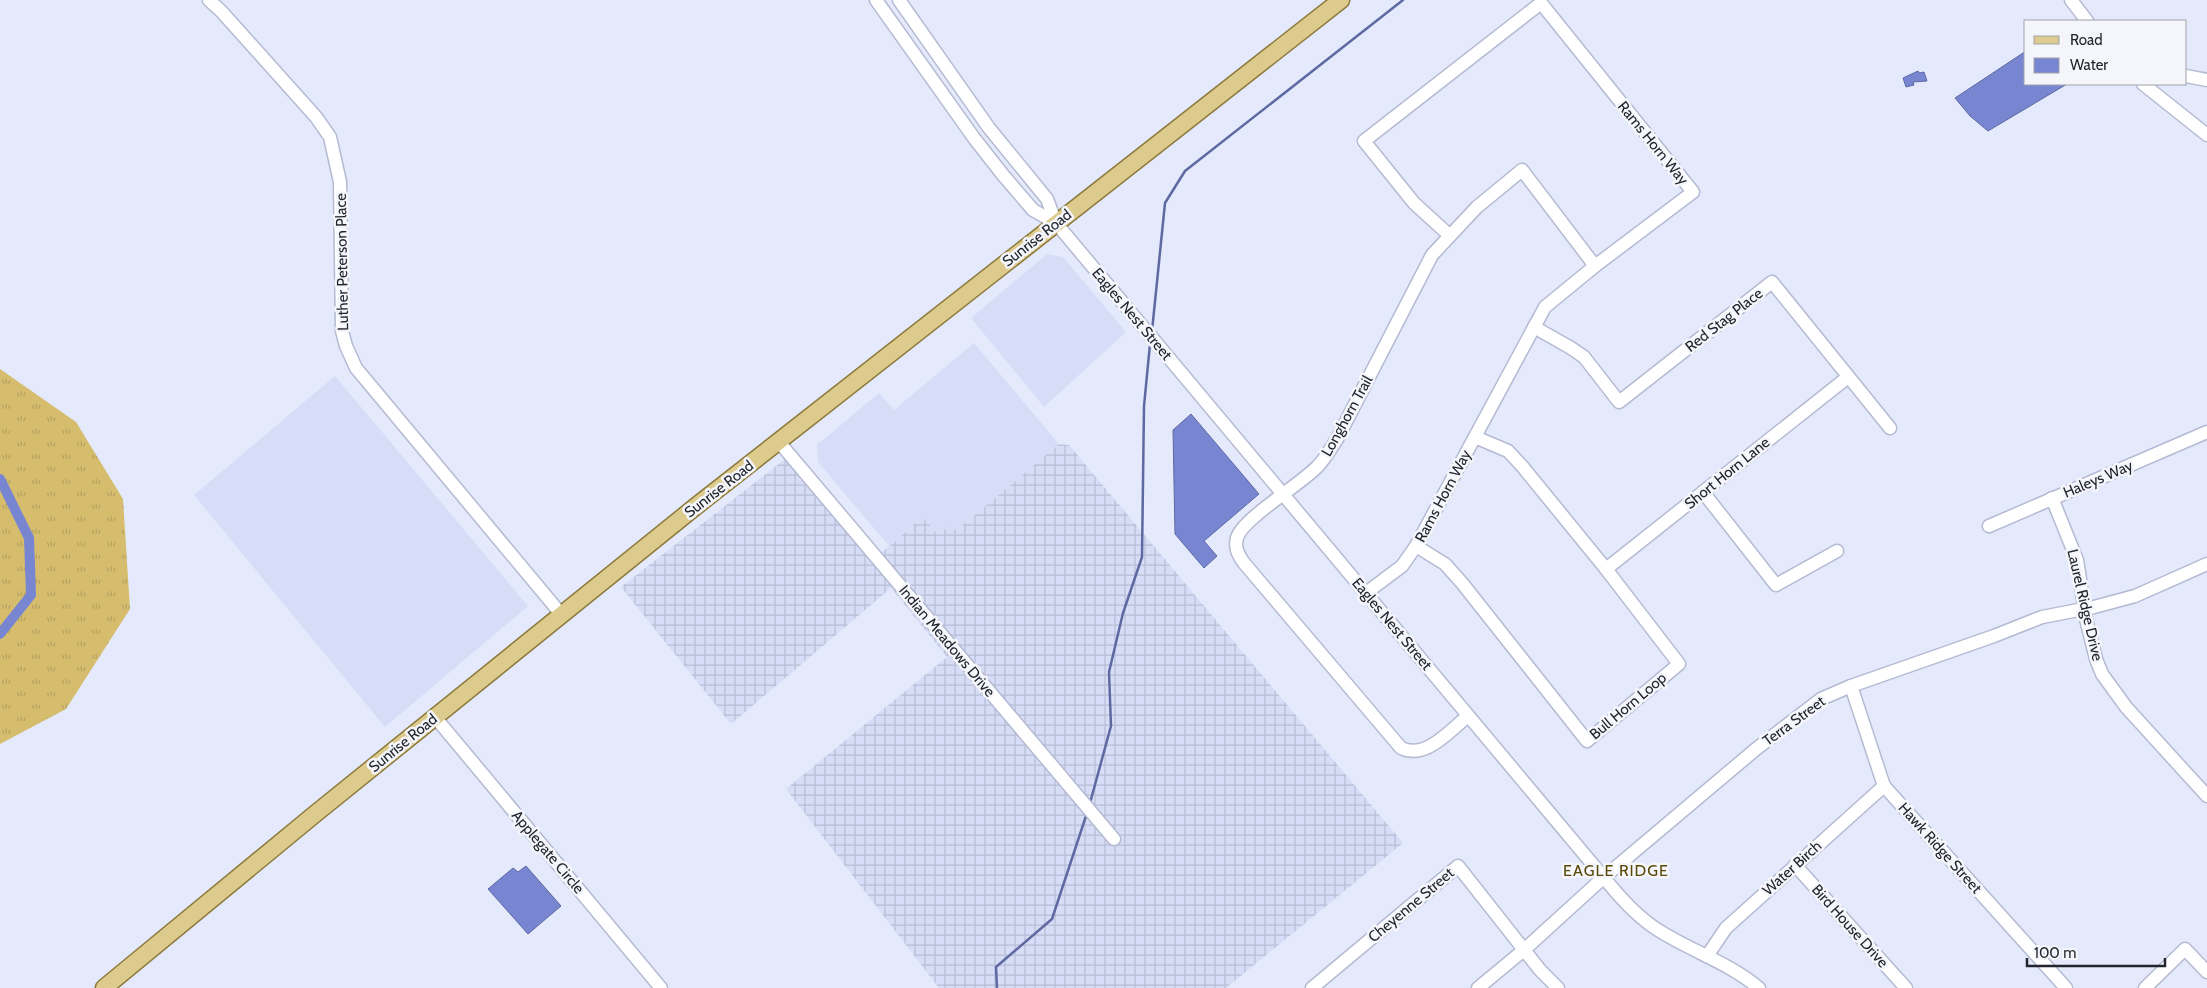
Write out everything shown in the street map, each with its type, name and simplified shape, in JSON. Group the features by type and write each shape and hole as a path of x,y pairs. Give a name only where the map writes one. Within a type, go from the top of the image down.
{"main road":[{"name":"Sunrise Road","path":"104,988 695,506 1341,0"}],"street":[{"name":"Luther Peterson Place","path":"208,0 221,11 316,117 330,138 340,182 342,331 346,346 356,368 561,614"},
{"name":"Eagles Nest Street","path":"876,0 974,138 1003,175 1033,210 1056,223"},
{"name":"Eagles Nest Street","path":"899,0 988,128 1047,200 1056,223 1603,878 1632,910 1645,920 1664,933 1733,969 1759,988"},
{"path":"2071,0 2086,20"},
{"name":"Rams Horn Way","path":"1366,593 1402,566 1416,546 1545,308 1595,266 1693,192 1541,2 1364,141 1414,203 1449,235"},
{"path":"2187,76 2207,80"},
{"path":"2144,85 2207,135"},
{"name":"Longhorn Trail","path":"1468,716 1424,750 1410,752 1401,748 1240,557 1236,546 1237,538 1245,526 1316,468 1332,446 1432,255 1477,207 1522,170 1595,266"},
{"name":"Red Stag Place","path":"1534,327 1584,357 1619,402 1772,282 1890,428"},
{"name":"Short Horn Lane","path":"1606,569 1848,377"},
{"name":"Haleys Way","path":"1988,526 2207,432"},
{"name":"Bull Horn Loop","path":"1416,546 1445,564 1462,583 1586,742 1679,664 1606,569 1522,466 1508,451 1475,437"},
{"name":"Indian Meadows Drive","path":"779,442 1114,839"},
{"path":"1703,492 1776,585 1837,552"},
{"name":"Laurel Ridge Drive","path":"2052,498 2077,560 2096,658 2112,688 2207,796"},
{"name":"Terra Street","path":"1478,988 1525,949 1603,878 1788,723 1821,700 1851,686 1994,636 2042,617 2085,609 2135,596 2207,565"},
{"name":"Hawk Ridge Street","path":"1851,686 1884,786 2066,988"},
{"name":"Applegate Circle","path":"434,717 661,988"},
{"name":"Water Birch","path":"1707,956 1726,928 1884,786"},
{"name":"Bird House Drive","path":"1795,865 1906,988"},
{"name":"Cheyenne Street","path":"1312,988 1458,866 1558,988"},
{"path":"2145,988 2185,949 2207,972"}],"shaded area":[{"path":"1047,254 1063,257 1126,332 1044,407 971,318"},
{"path":"974,343 1059,444 956,531 938,535 923,517 889,546 818,462 817,445 879,393 894,410"},
{"path":"335,376 528,606 385,727 194,495"},
{"path":"1059,444 1069,445 1403,843 1226,988 939,988 786,789 947,657 891,588 731,724 621,587 785,459 872,561 923,517 938,535 950,525 956,531"}],"green space":[{"path":"0,369 76,422 123,499 130,609 66,709 0,744"}],"water":[{"path":"2024,52 2024,85 2065,85 1988,131 1970,116 1955,98"},
{"path":"1918,71 1919,73 1924,72 1927,81 1913,82 1914,85 1906,87 1903,78"},
{"path":"1191,414 1259,494 1204,541 1217,556 1204,568 1175,534 1173,430"},
{"path":"526,866 561,906 528,934 488,889 513,868 518,872"}],"waterway":[{"path":"1152,331 1165,203 1185,171 1403,0"},
{"path":"1090,803 1111,726 1109,672 1123,613 1142,557 1144,406 1150,344"},
{"path":"0,479 29,538 31,595 0,634"},
{"path":"997,988 996,967 1052,919 1087,813"}],"district":[{"name":"EAGLE RIDGE","path":"1616,870"}]}
